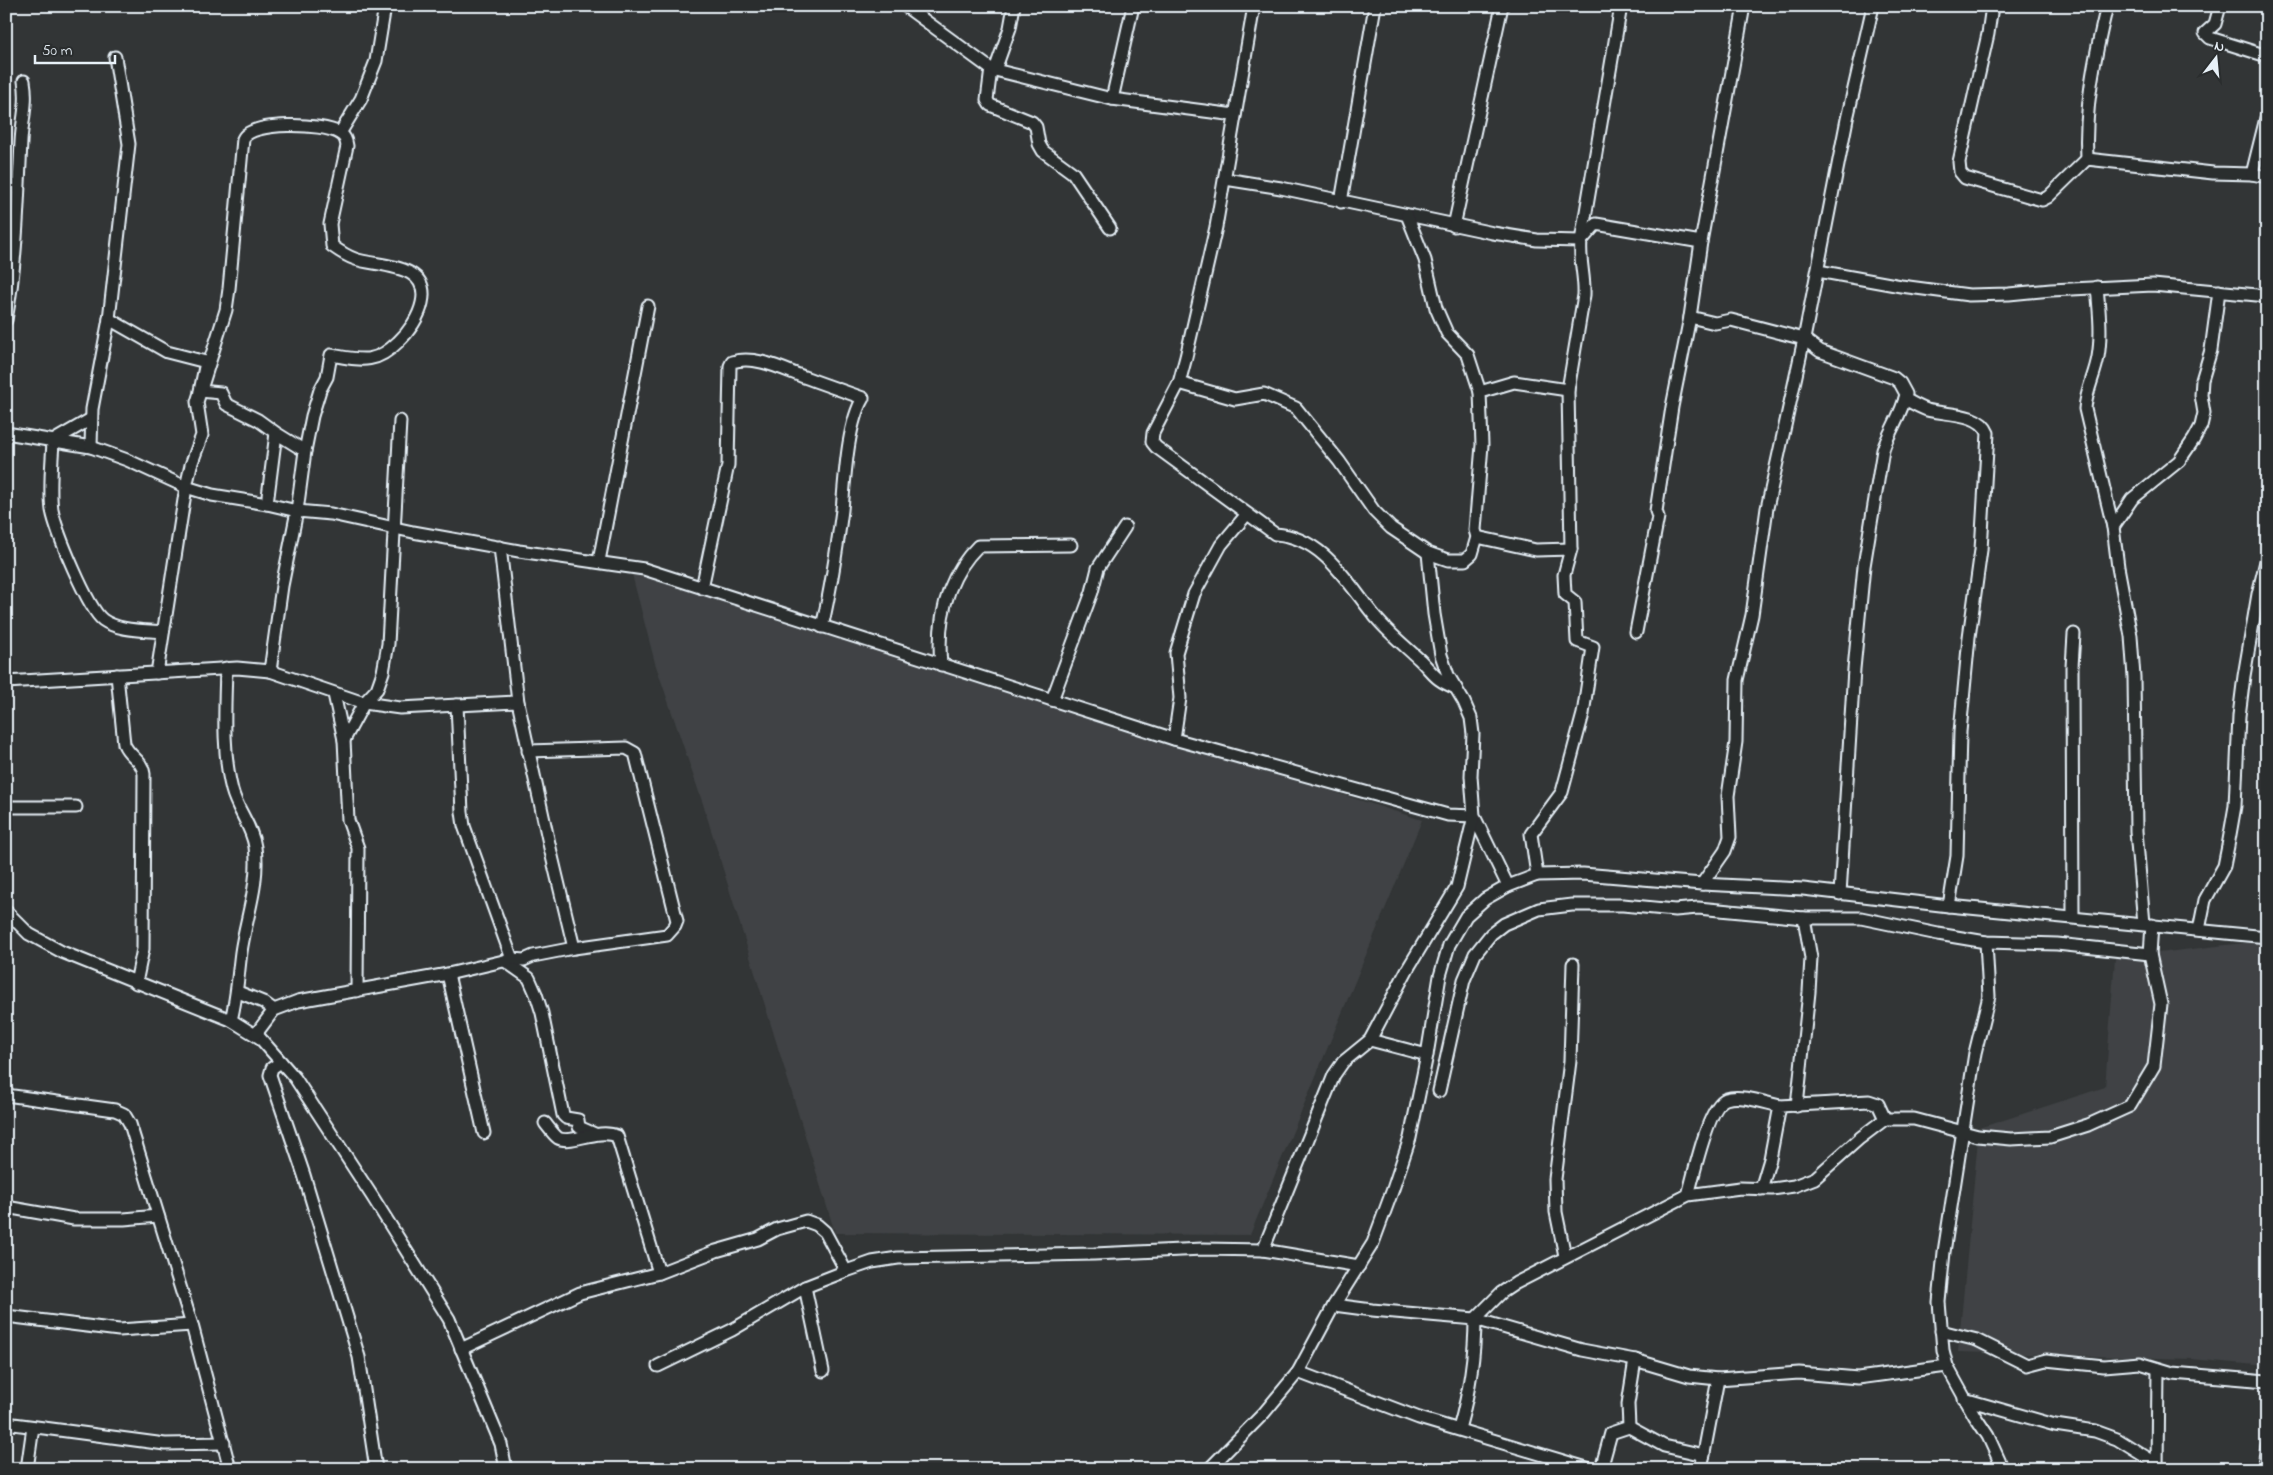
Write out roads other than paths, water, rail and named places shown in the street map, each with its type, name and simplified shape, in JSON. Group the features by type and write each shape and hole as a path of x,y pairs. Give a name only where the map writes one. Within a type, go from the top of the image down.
{"street":[{"path":"340,133 361,99 376,61 385,6"},
{"path":"1014,6 1010,28 993,70 987,100 990,105 1032,122 1036,126 1039,144 1043,151 1073,173 1110,228"},
{"path":"1112,99 1133,6"},
{"path":"1254,6 1216,227 1179,383 1154,432 1152,442 1156,448 1275,534 1290,535 1311,546 1331,561 1346,576 1362,602 1384,628 1441,682 1456,688"},
{"path":"1341,202 1375,6"},
{"path":"1454,226 1502,6"},
{"path":"1537,875 1531,834 1562,792 1582,714 1593,647 1578,641 1575,602 1565,594 1564,575 1571,549 1568,390 1585,284 1580,260 1581,241 1621,6"},
{"path":"1636,632 1658,517 1656,511 1672,407 1690,317 1701,242 1744,6"},
{"path":"1702,884 1725,851 1730,837 1728,796 1736,742 1737,680 1752,615 1768,508 1818,271 1847,119 1873,6"},
{"path":"1992,6 1988,34 1959,162 1960,172 1965,178 2042,200 2048,197 2087,159 2086,124 2106,6"},
{"path":"2220,6 2215,24 2205,33 2210,38 2267,56"},
{"path":"911,8 993,70 1112,99 1235,115"},
{"path":"91,448 91,419 109,319 129,144 115,56"},
{"path":"6,320 15,255 22,128 27,97 24,81"},
{"path":"2252,174 2267,114"},
{"path":"157,673 186,487 191,465 202,435 197,402 226,310 245,135 250,132 292,125 324,127 340,133 345,138 347,146 330,224 332,246 353,259 394,265 412,274 422,284 424,296 420,313 399,341 385,353 364,361 331,355 327,377 320,390 312,416 305,451 297,511 282,586 270,671"},
{"path":"2087,159 2267,177"},
{"path":"1225,179 1281,188 1454,226 1536,240 1581,241 1596,224 1701,242"},
{"path":"1179,383 1240,400 1256,394 1264,394 1296,408 1339,461 1374,511 1392,528 1428,553 1448,560 1466,560 1472,554 1477,538 1475,530 1482,445 1480,392 1468,355 1447,333 1436,308 1425,260 1407,215"},
{"path":"1818,271 1901,286 1969,295 2153,285 2267,296"},
{"path":"1459,1429 1466,1406 1475,1348 1475,1319 1501,1293 1565,1256 1688,1195 1740,1188 1761,1189 1794,1186 1815,1178 1860,1138 1885,1119 1914,1119 1962,1132 2011,1140 2050,1136 2088,1125 2130,1106 2154,1066 2161,1004 2150,954 2136,831 2131,636 2118,567 2113,527 2085,409 2085,394 2098,356 2100,315 2097,287"},
{"path":"2113,527 2132,499 2178,461 2201,426 2204,413 2201,395 2202,380 2211,350 2219,291"},
{"path":"599,562 648,306"},
{"path":"1690,317 1715,323 1731,320 1804,339 1820,351 1894,378 1900,383 1906,394 1883,450 1864,566 1850,716 1840,894"},
{"path":"109,319 167,352 206,362 200,391"},
{"path":"702,588 728,465 730,366 732,362 742,361 785,368 863,398 858,406 851,437 830,590 822,627"},
{"path":"1480,392 1514,382 1568,390"},
{"path":"200,391 221,394 226,404 258,420 305,451"},
{"path":"1905,399 1927,410 1962,416 1979,422 1988,433 1981,550 1969,636 1960,732 1956,856 1949,906"},
{"path":"53,441 91,419"},
{"path":"344,740 364,703 377,689 388,644 400,421"},
{"path":"6,433 91,448 142,467 186,487 212,495 297,511 331,514 500,547 644,569 1174,739 1448,815 1474,816"},
{"path":"267,504 276,433"},
{"path":"53,441 52,510 86,598 94,612 105,622 119,626 163,632"},
{"path":"1174,739 1180,698 1176,653 1194,594 1221,545 1247,514"},
{"path":"1052,700 1092,592 1098,568 1125,527"},
{"path":"1477,538 1536,550 1571,549"},
{"path":"941,665 939,638 944,606 963,562 978,546 1071,545"},
{"path":"500,547 518,702 574,948"},
{"path":"1263,1250 1334,1076 1343,1062 1370,1040 1407,970 1458,887 1474,816 1471,776 1473,734 1471,718 1448,675 1436,634 1428,553"},
{"path":"2199,930 2205,900 2224,866 2228,846 2235,806 2239,716 2244,676 2258,594 2267,557"},
{"path":"2073,917 2072,667 2074,634"},
{"path":"226,668 224,720 231,783 235,799 254,845 256,867 254,888 241,953 238,992 231,1020"},
{"path":"6,682 226,668 270,671 364,703 400,708 518,702"},
{"path":"117,675 124,744 126,750 140,761 144,774 143,950 136,983"},
{"path":"334,694 344,740 348,820 358,848 357,990"},
{"path":"457,705 464,826 509,960 529,978 536,994 542,1013 563,1115 566,1118 578,1120 579,1127 595,1134"},
{"path":"256,1034 274,1010 298,1001 448,974 509,960 524,960 533,956 574,948 667,935 677,921 635,753 626,748 528,751"},
{"path":"6,808 76,807"},
{"path":"1474,816 1508,886"},
{"path":"1210,1469 1264,1413 1298,1372 1334,1305 1373,1243 1410,1138 1427,1055 1440,976 1450,945 1466,916 1486,899 1508,886 1537,875 1583,874 1702,884 1803,888 1949,906 2267,937"},
{"path":"1439,1091 1467,968 1475,954 1491,934 1504,924 1539,909 1602,904 1675,910 1698,908 1804,918 1861,918 1986,942 2058,944 2150,954"},
{"path":"6,911 29,934 62,952 231,1020 256,1034 295,1078 449,1319 501,1444 506,1469"},
{"path":"1797,1106 1808,1012 1811,958 1804,918"},
{"path":"1986,942 1989,996 1975,1053 1962,1132 1944,1252 1939,1302 1941,1331 1947,1366 1964,1399 1988,1436 2003,1469"},
{"path":"1565,1256 1556,1212 1555,1179 1570,1061 1573,964"},
{"path":"448,974 484,1133"},
{"path":"238,992 263,1002 274,1010"},
{"path":"1370,1040 1427,1055"},
{"path":"281,1062 272,1068 270,1075 304,1175 360,1357 376,1469"},
{"path":"6,1096 115,1110 124,1114 130,1124 192,1325 230,1469"},
{"path":"1688,1195 1710,1118 1718,1104 1727,1099 1743,1099 1780,1106 1869,1101 1878,1104 1885,1119"},
{"path":"1761,1189 1770,1159 1780,1106"},
{"path":"545,1123 560,1139 569,1140 595,1134 610,1133 617,1136 659,1273"},
{"path":"6,1207 74,1218 124,1219 158,1216"},
{"path":"461,1350 580,1293 659,1273 716,1251 758,1239 777,1229 806,1221 817,1225 825,1232 846,1271"},
{"path":"658,1366 732,1330 805,1287 872,1262 898,1258 1094,1254 1203,1249 1263,1250 1359,1266"},
{"path":"805,1287 823,1371"},
{"path":"1334,1305 1475,1319 1582,1350 1635,1360 1690,1376 1718,1379 1799,1373 1858,1378 1947,1366"},
{"path":"6,1316 119,1330 192,1325"},
{"path":"1941,1331 1977,1340 2027,1365 2046,1360 2104,1366 2140,1362 2173,1374 2267,1381"},
{"path":"1628,1427 1628,1404 1635,1360"},
{"path":"2157,1466 2158,1368"},
{"path":"1298,1372 1410,1414 1590,1469"},
{"path":"1701,1469 1718,1379"},
{"path":"1964,1399 2055,1424 2094,1431 2117,1439 2157,1466"},
{"path":"6,1423 165,1444 224,1443"},
{"path":"26,1469 33,1427"},
{"path":"1601,1469 1611,1433 1628,1427 1664,1446 1704,1455"},
{"path":"2263,1469 2267,1447"}]}
